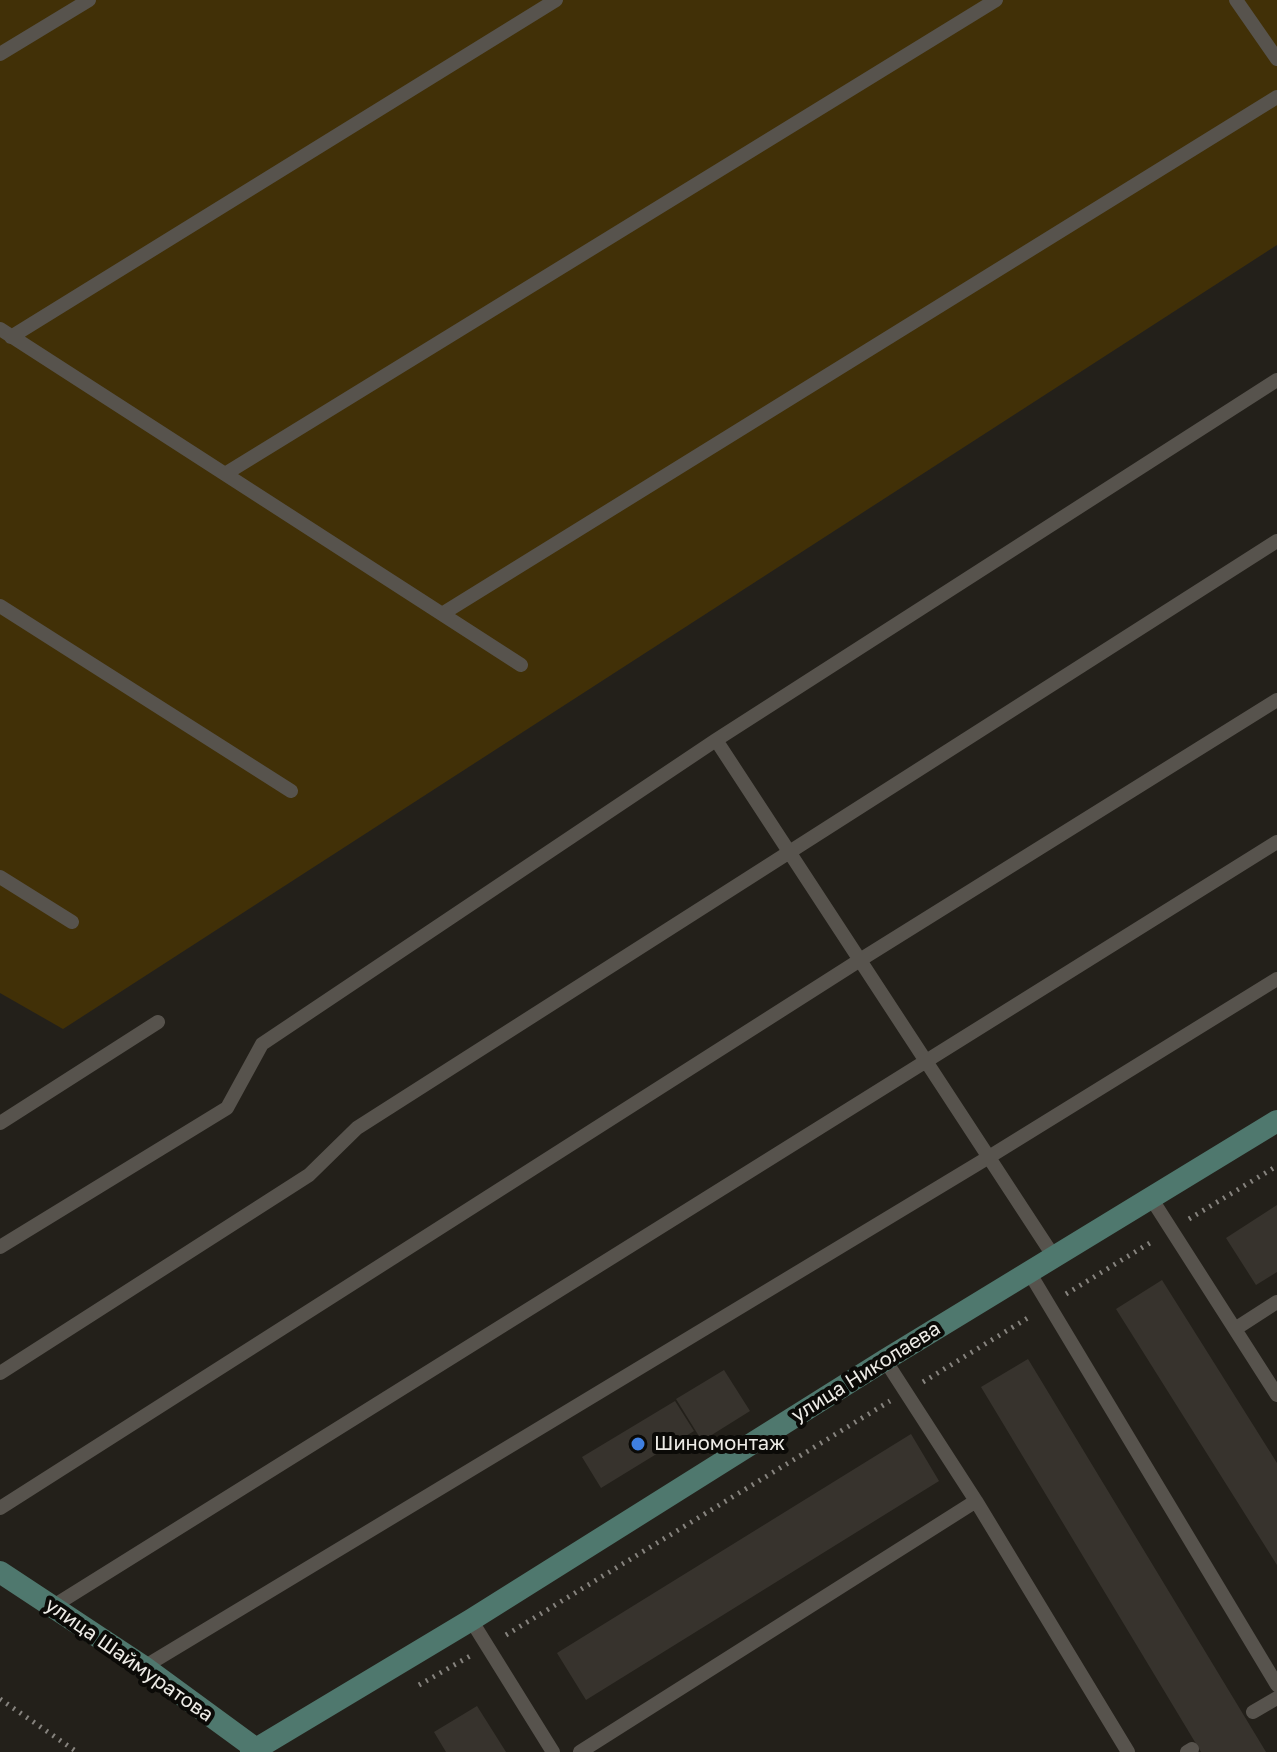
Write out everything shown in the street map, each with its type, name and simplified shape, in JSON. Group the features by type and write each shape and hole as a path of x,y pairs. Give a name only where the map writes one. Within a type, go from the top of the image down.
{"main road":[{"name":"улица Николаева","path":"254,1750 471,1620 885,1360 1277,1121"},
{"name":"улица Шаймуратова","path":"0,1572 144,1667 254,1750"}],"lane":[{"path":"0,54 89,0"},
{"path":"521,665 6,333 556,0"},
{"path":"225,474 996,0"},
{"path":"1236,0 1277,59"},
{"path":"442,614 1277,97"},
{"path":"0,1247 227,1108 262,1044 716,740 1277,380"},
{"path":"0,1373 309,1175 357,1128 1277,541"},
{"path":"0,606 291,791"},
{"path":"0,1508 860,960 1277,700"},
{"path":"716,740 1054,1257"},
{"path":"52,1607 1277,842"},
{"path":"0,877 72,922"},
{"path":"144,1667 989,1157 1277,979"},
{"path":"0,1123 158,1022"},
{"path":"1151,1198 1277,1395"},
{"path":"1029,1272 1277,1685"},
{"path":"1235,1329 1277,1302"},
{"path":"885,1360 976,1501 1128,1752"},
{"path":"580,1752 976,1501"},
{"path":"471,1620 553,1752"},
{"path":"1253,1712 1277,1698"}],"path":[{"path":"412,1688 487,1646 1277,1166"},
{"path":"0,1699 77,1752"}],"shaded area":[{"path":"0,0 1277,0 1277,245 63,1029 0,993"}],"building":[{"path":"1277,1205 1277,1272 1256,1285 1226,1238"},
{"path":"1162,1280 1277,1463 1277,1565 1116,1309"},
{"path":"1028,1359 1266,1752 1201,1752 981,1387"},
{"path":"724,1370 750,1411 702,1441 676,1399"},
{"name":"Шиномонтаж","path":"675,1401 694,1431 601,1488 582,1457"},
{"path":"911,1434 939,1481 586,1700 557,1653"},
{"path":"477,1706 506,1752 446,1752 434,1732"}],"place":[{"name":"Шиномонтаж","path":"638,1444"}]}
